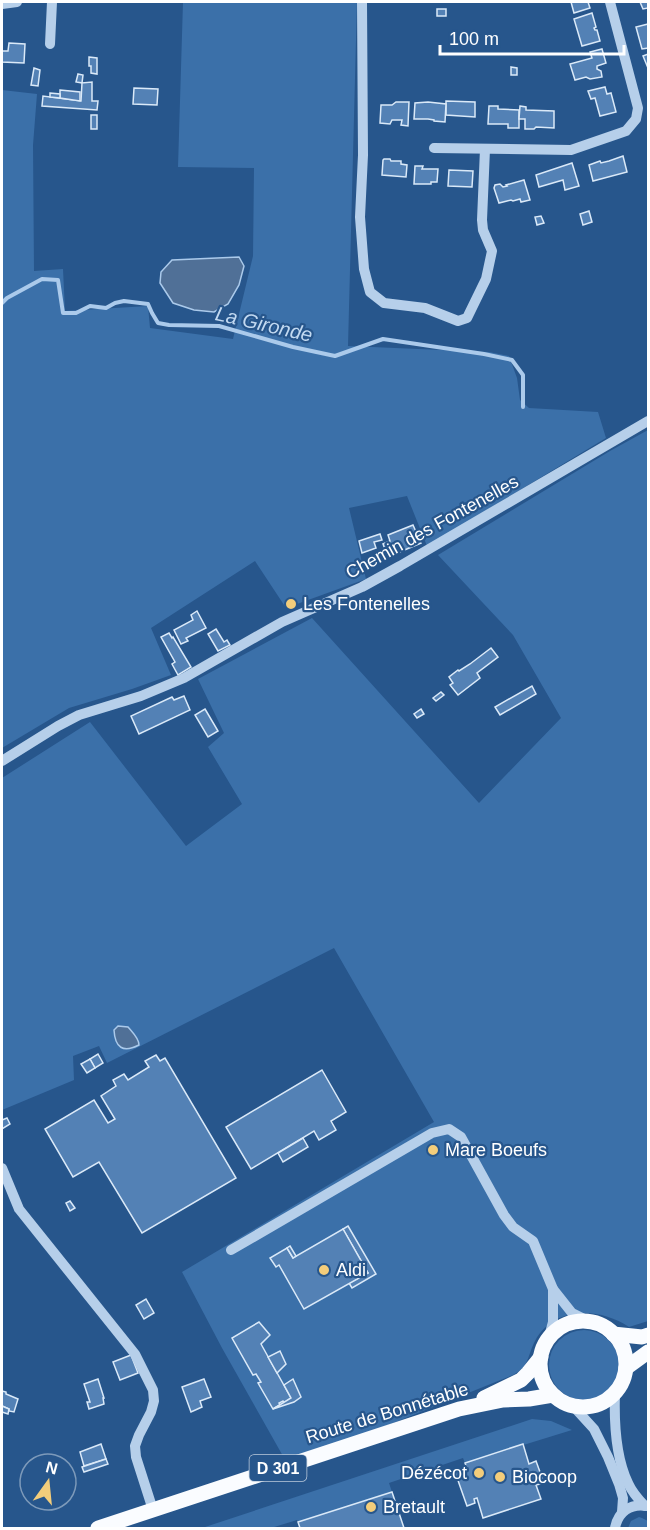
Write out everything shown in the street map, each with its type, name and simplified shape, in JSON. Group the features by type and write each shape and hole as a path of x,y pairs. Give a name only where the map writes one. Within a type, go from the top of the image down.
{"main road":[{"path":"579,1322 590,1322 613,1334 624,1351 626,1368 623,1380 615,1392 597,1405 586,1407 564,1403 553,1395 543,1381 541,1357 548,1340 555,1332 579,1322"},
{"path":"613,1334 648,1335"},
{"path":"626,1368 648,1352"},
{"name":"D 301","path":"459,1409 521,1380 541,1357"},
{"name":"Route de Bonnétable","path":"98,1528 459,1409 503,1400 553,1395"}],"street":[{"path":"2,4 17,2"},
{"path":"50,44 52,2"},
{"path":"362,2 363,155 360,217 364,269 370,292 384,303 425,308 458,321 467,318 486,279 492,251 483,230 482,220 485,148"},
{"path":"434,148 571,150 626,131 636,119 638,108 610,2"},
{"name":"Chemin des Fontenelles","path":"2,761 79,715 141,696 184,678 282,622 362,587 648,421"},
{"path":"231,1250 432,1133 449,1130 460,1137 513,1227 533,1241 553,1289 572,1313 590,1322"},
{"path":"2,1167 19,1209 135,1354 153,1390 154,1401 151,1412 135,1446 136,1457 153,1510"},
{"path":"548,1340 553,1322 553,1289"},
{"path":"615,1392 615,1424 623,1471 634,1494 647,1506"},
{"path":"573,1406 594,1429 619,1484 623,1498 618,1520"},
{"path":"607,1528 634,1506 647,1506"}],"shaded area":[{"path":"183,2 357,2 348,346 489,352 509,356 517,378 520,400 529,408 598,412 606,438 427,546 407,496 349,508 366,579 286,608 255,561 151,628 171,675 69,708 2,748 2,90 37,94 33,145 34,271 63,269 65,311 148,306 150,328 233,339 253,256 254,168 178,167"},
{"path":"239,257 244,266 239,285 228,304 214,312 194,310 173,303 160,283 161,272 172,260"},
{"path":"648,430 648,1321 629,1327 617,1320 591,1313 565,1316 553,1321 543,1330 535,1341 525,1364 513,1375 288,1465 182,1272 434,1122 334,948 107,1063 99,1046 73,1056 74,1080 2,1110 2,778 90,722 186,846 242,804 208,747 224,733 198,679 312,618 479,803 561,718 513,635 438,555"},
{"path":"118,1026 128,1027 137,1038 139,1045 124,1049 118,1045 114,1030"},
{"path":"584,1330 597,1333 609,1340 616,1352 619,1365 616,1378 609,1390 597,1397 584,1400 571,1397 559,1390 552,1378 549,1365 552,1352 559,1340 571,1333"},
{"path":"532,1419 551,1421 572,1430 465,1463 463,1458 389,1483 392,1492 298,1522 297,1520 271,1528 202,1528"},
{"path":"639,1517 648,1521 648,1528 628,1528 631,1521"}],"building":[{"path":"571,2 588,2 590,8 574,13"},
{"path":"640,2 648,2 648,8 643,9"},
{"path":"437,9 446,9 446,16 437,16"},
{"path":"592,13 596,27 594,28 597,30 600,41 582,46 574,19"},
{"path":"648,24 648,48 642,49 636,27"},
{"path":"9,43 25,44 24,63 2,62 2,51 8,51"},
{"path":"602,49 606,63 597,66 597,69 601,71 602,77 575,80 570,64 592,58 590,52"},
{"path":"648,54 648,68 643,56"},
{"path":"89,57 97,58 97,74 91,73"},
{"path":"511,67 517,68 517,75 511,75"},
{"path":"34,68 40,70 38,86 31,85"},
{"path":"78,74 83,75 82,83 76,82"},
{"path":"92,82 92,101 98,101 97,110 42,106 43,96 81,101 82,83"},
{"path":"605,87 607,94 611,93 616,112 600,116 595,98 591,99 588,91"},
{"path":"134,88 158,89 157,105 133,104"},
{"path":"60,90 80,92 80,101 60,98"},
{"path":"50,93 60,94 60,98 50,97"},
{"path":"446,101 475,102 475,117 446,115"},
{"path":"396,102 409,102 408,126 401,125 402,120 392,120 390,124 380,123 381,105 392,105"},
{"path":"415,103 446,104 445,122 414,119"},
{"path":"489,106 519,110 519,128 508,128 508,124 488,124"},
{"path":"520,106 526,107 526,110 554,111 554,128 525,129 525,119 519,119"},
{"path":"91,115 97,115 97,129 91,129"},
{"path":"623,156 627,172 593,181 589,165"},
{"path":"384,159 401,161 401,164 407,165 406,177 382,175"},
{"path":"572,163 579,186 565,190 563,180 539,187 536,175"},
{"path":"415,166 423,166 422,169 438,169 437,182 414,184"},
{"path":"449,170 473,171 472,187 448,186"},
{"path":"524,180 530,200 521,202 520,199 499,203 495,185 500,184 503,187"},
{"path":"589,211 592,222 583,225 580,214"},
{"path":"541,216 544,223 537,225 535,217"},
{"path":"413,525 421,543 388,557 383,544 390,541 388,535"},
{"path":"380,534 382,540 374,542 376,548 362,553 359,541"},
{"path":"197,611 206,628 186,638 188,641 181,644 174,630 193,620 191,615"},
{"path":"216,629 224,642 227,640 230,645 218,651 208,634"},
{"path":"169,633 191,667 178,675 172,664 175,662 161,637"},
{"path":"491,648 498,657 477,673 480,678 458,695 450,685 453,683 449,677"},
{"path":"532,686 536,694 500,715 495,707"},
{"path":"441,692 444,695 436,701 433,698"},
{"path":"184,696 190,710 139,734 131,716 172,697 174,700"},
{"path":"205,709 218,731 208,737 195,715"},
{"path":"421,709 424,714 417,718 414,714"},
{"path":"98,1054 103,1063 95,1068 90,1059"},
{"path":"156,1055 160,1061 165,1058 236,1178 142,1233 99,1162 73,1177 45,1129 94,1100 108,1123 115,1119 101,1096 116,1086 113,1080 124,1074 128,1080 149,1067 145,1061"},
{"path":"90,1059 95,1068 87,1073 81,1064"},
{"path":"322,1070 346,1112 331,1121 336,1130 319,1140 314,1131 251,1169 226,1127"},
{"path":"7,1118 10,1124 2,1129 2,1120"},
{"path":"303,1138 308,1147 283,1162 278,1153"},
{"path":"70,1201 75,1208 70,1211 66,1203"},
{"path":"348,1226 376,1274 352,1288 349,1283 368,1273 343,1229"},
{"name":"Aldi","path":"343,1229 368,1273 304,1309 279,1265 276,1267 270,1258 287,1248 293,1258"},
{"path":"290,1246 296,1256 293,1258 287,1248"},
{"path":"146,1299 154,1313 144,1319 136,1305"},
{"path":"259,1322 270,1335 261,1344 291,1398 284,1403 283,1401 279,1403 280,1405 273,1409 258,1383 261,1382 256,1374 253,1375 232,1338"},
{"path":"280,1351 286,1364 277,1373 268,1357"},
{"path":"131,1355 138,1373 120,1380 113,1362"},
{"path":"98,1379 104,1404 89,1409 87,1402 90,1402 84,1384"},
{"path":"204,1379 211,1397 200,1401 202,1407 191,1412 182,1387"},
{"path":"293,1379 301,1397 294,1402 273,1409 291,1398 284,1385"},
{"path":"2,1391 18,1399 14,1412 2,1406"},
{"path":"2,1406 9,1409 8,1414 2,1412"},
{"path":"101,1444 106,1459 84,1466 80,1452"},
{"name":"Biocoop","path":"523,1444 529,1464 536,1461 544,1483 536,1485 541,1499 483,1518 477,1498 474,1499 475,1503 467,1506 455,1472 467,1469 465,1463"},
{"path":"106,1459 108,1464 84,1472 82,1467"},
{"name":"Bretault","path":"392,1492 404,1528 300,1528 298,1522"}],"waterway":[{"name":"La Gironde","path":"2,303 42,279 58,280 63,313 76,313 90,306 106,308 124,301 148,304 158,323 219,326 293,347 335,356 383,339 484,354 512,360 523,375 523,407"}],"place":[{"name":"Les Fontenelles","path":"291,604"},
{"name":"Mare Boeufs","path":"433,1150"},
{"name":"Aldi","path":"324,1270"},
{"name":"Dézécot","path":"479,1473"},
{"name":"Biocoop","path":"500,1477"},
{"name":"Bretault","path":"371,1507"}]}
